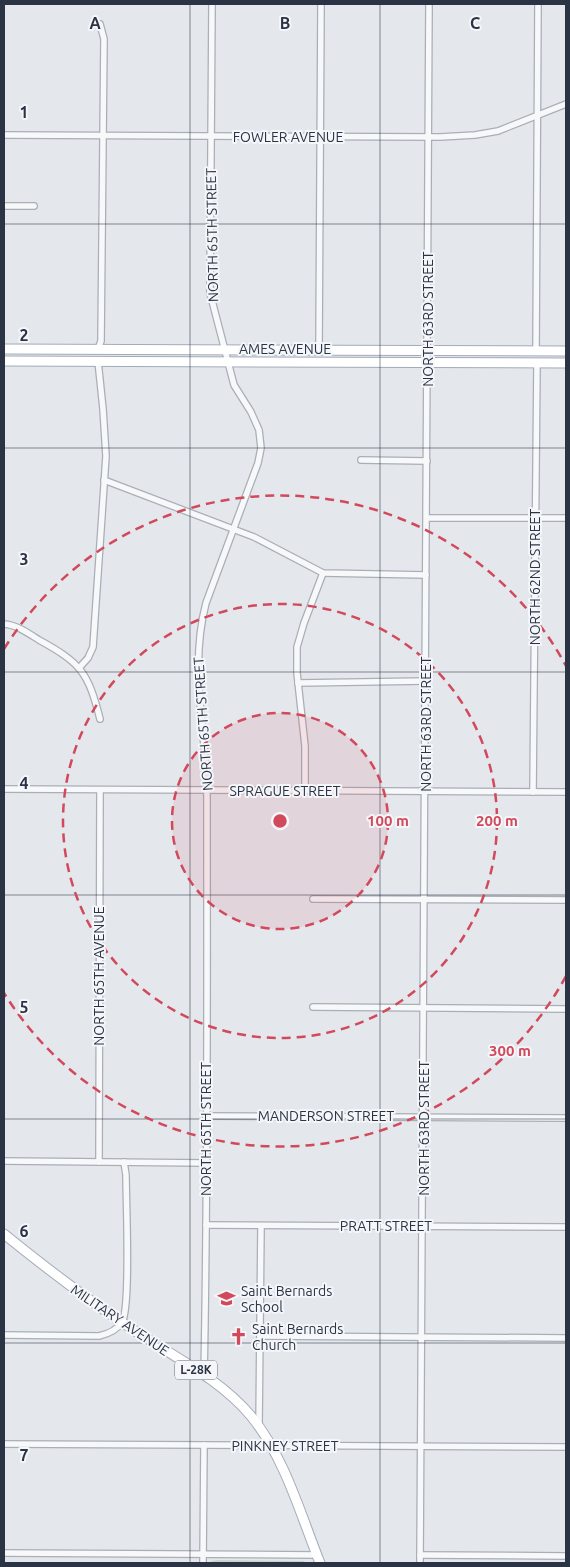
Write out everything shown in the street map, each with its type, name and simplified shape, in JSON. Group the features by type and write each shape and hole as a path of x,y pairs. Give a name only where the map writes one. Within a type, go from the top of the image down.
{"main road":[{"name":"AMES AVENUE","path":"4,349 566,351"},
{"name":"AMES AVENUE","path":"4,361 566,363"},
{"name":"MILITARY AVENUE","path":"4,1234 68,1286 204,1375 240,1404 259,1428 281,1464 318,1559"}],"street":[{"name":"NORTH 65TH STREET","path":"204,1375 207,791 198,675 198,638 206,603 258,463 261,448 257,423 234,385 210,293 212,4"},
{"path":"319,349 321,4"},
{"name":"NORTH 63RD STREET","path":"420,1563 429,4"},
{"path":"536,351 538,4"},
{"path":"98,349 100,341 104,39 100,24"},
{"name":"FOWLER AVENUE","path":"4,135 429,137 488,133 566,104"},
{"path":"4,206 34,206"},
{"path":"79,668 88,658 93,646 104,480 106,440 98,361"},
{"name":"NORTH 62ND STREET","path":"533,792 537,363"},
{"path":"360,460 427,461"},
{"path":"104,480 254,537 323,573 426,575"},
{"path":"427,518 566,518"},
{"path":"305,791 305,746 296,661 299,638 323,573"},
{"path":"4,624 20,629 58,650 74,662 91,687 100,719"},
{"path":"298,683 426,681"},
{"name":"SPRAGUE STREET","path":"4,789 566,792"},
{"name":"NORTH 65TH AVENUE","path":"98,1162 100,790"},
{"path":"312,899 566,900"},
{"path":"313,1007 566,1009"},
{"name":"MANDERSON STREET","path":"206,1116 566,1118"},
{"path":"4,1161 206,1163"},
{"path":"4,1335 99,1336 108,1334 122,1322 126,1299 126,1175 124,1162"},
{"name":"PRATT STREET","path":"206,1226 566,1227"},
{"path":"259,1428 261,1226"},
{"path":"260,1336 566,1338"},
{"name":"PINKNEY STREET","path":"4,1444 566,1447"},
{"path":"203,1563 204,1446"},
{"path":"4,1553 203,1554 318,1559"},
{"path":"420,1555 566,1556"}],"green space":[{"path":"211,1561 303,1561 308,1563 211,1563"}],"place":[{"name":"Saint Bernards School","path":"227,1299"},
{"name":"Saint Bernards Church","path":"238,1337"}]}
